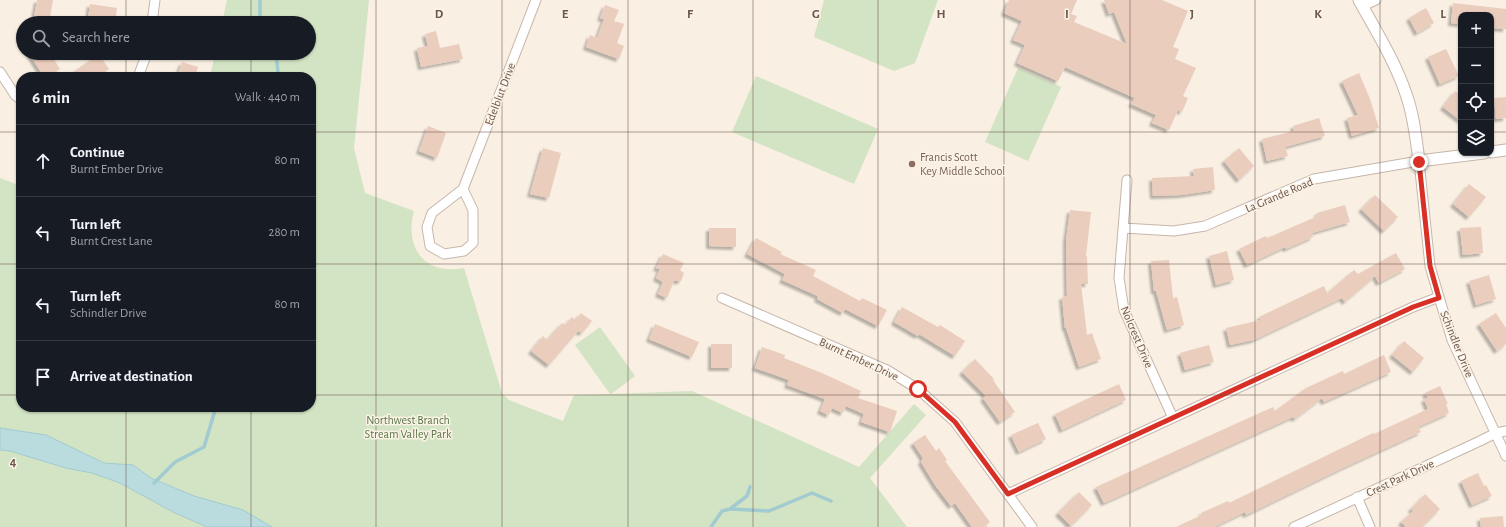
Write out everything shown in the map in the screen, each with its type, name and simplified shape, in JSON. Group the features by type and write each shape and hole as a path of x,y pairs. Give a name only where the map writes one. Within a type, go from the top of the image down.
{"street":[{"path":"153,16 156,0"},
{"name":"Edelblut Drive","path":"462,189 473,210 472,243 464,251 444,254 430,246 427,227 432,213 462,189 536,0"},
{"path":"1361,3 1376,0"},
{"name":"Schindler Drive","path":"1361,3 1395,67 1406,95 1414,125 1430,266 1452,340 1506,456"},
{"path":"140,72 144,60"},
{"path":"0,72 16,96"},
{"path":"1494,152 1506,150"},
{"name":"La Grande Road","path":"1123,228 1174,231 1205,226 1314,179 1462,156"},
{"name":"Nolcrest Drive","path":"1127,180 1119,278 1124,310 1173,418"},
{"name":"Burnt Ember Drive","path":"722,298 887,370 918,389 955,422 1032,527"},
{"path":"1008,494 1413,307 1439,298"},
{"name":"Crest Park Drive","path":"1294,527 1496,433 1506,431"},
{"path":"1357,498 1370,527"}],"green space":[{"name":"Northwest Branch Stream Valley Park","path":"227,0 369,0 354,148 365,193 414,211 412,237 415,247 428,263 438,268 464,268 502,393 509,400 563,421 574,395 610,394 575,345 600,327 635,376 611,394 692,391 859,467 914,404 926,415 870,478 907,527 0,527 0,178 16,184 16,412 316,412 316,72 211,72 214,60 316,60 316,16 224,16"},
{"path":"824,0 938,0 915,63 894,71 814,37"},
{"path":"1018,68 1061,87 1028,161 985,142"},
{"path":"756,76 878,129 854,184 732,132"}],"water":[{"path":"0,428 46,435 104,463 133,465 151,478 194,496 243,510 272,527 207,527 173,512 120,483 92,473 66,468 10,451 0,450"}],"building":[{"path":"37,0 53,0 50,16 34,16"},
{"path":"1009,0 1077,0 1071,14 1077,16 1074,22 1127,44 1114,12 1109,14 1104,0 1162,0 1188,11 1173,47 1179,49 1175,59 1196,68 1183,96 1188,98 1182,112 1178,110 1169,130 1152,123 1156,115 1131,104 1135,98 1065,67 1058,81 1017,63 1025,45 1013,40 1022,21 1004,13"},
{"path":"1453,3 1506,9 1506,29 1494,28 1494,12 1458,12 1458,24 1451,23"},
{"path":"90,4 117,8 116,16 88,16"},
{"path":"605,5 619,10 614,21 624,24 617,43 624,46 619,59 586,47 590,35 597,38 604,19 600,18"},
{"path":"1426,8 1434,23 1417,33 1409,18"},
{"path":"436,31 440,48 459,44 463,59 421,67 417,48 428,46 425,34"},
{"path":"1446,49 1458,76 1440,84 1428,57"},
{"path":"33,60 54,60 60,69 55,72 41,72"},
{"path":"90,60 103,60 109,69 104,72 77,72 76,70"},
{"path":"182,62 198,67 196,72 179,72"},
{"path":"1359,73 1370,99 1379,128 1352,136 1347,118 1358,115 1342,81"},
{"path":"1455,91 1458,93 1458,119 1443,107"},
{"path":"1506,97 1506,118 1496,119 1494,98"},
{"path":"1319,118 1325,136 1285,147 1288,156 1267,161 1262,139 1294,131 1293,126"},
{"path":"428,126 446,133 437,158 419,151"},
{"path":"543,148 561,153 549,198 530,194"},
{"path":"1239,148 1254,166 1239,180 1224,161"},
{"path":"1213,167 1215,190 1181,195 1153,196 1152,178 1194,176 1193,169"},
{"path":"1469,184 1486,197 1469,217 1453,204"},
{"path":"1375,195 1398,217 1384,231 1361,209"},
{"path":"1345,205 1350,222 1312,233 1313,237 1286,249 1285,247 1247,265 1239,249 1266,236 1267,238 1318,216 1317,213"},
{"path":"1070,210 1091,212 1086,256 1088,284 1081,284 1087,335 1092,333 1101,359 1079,367 1065,328 1062,297 1067,296 1066,240"},
{"path":"1481,227 1483,253 1463,255 1460,228"},
{"path":"709,228 736,228 736,247 709,246"},
{"path":"756,238 782,252 780,254 816,270 813,276 860,301 862,298 887,310 878,326 845,309 843,313 817,299 818,296 782,280 785,274 747,254"},
{"path":"1227,251 1234,280 1216,285 1209,256"},
{"path":"1396,253 1405,269 1379,283 1375,276 1345,302 1342,298 1254,340 1230,345 1226,328 1261,320 1259,317 1324,286 1327,293 1354,270 1358,274"},
{"path":"663,254 684,263 680,270 684,273 681,281 674,281 667,298 658,294 663,282 656,278 660,269 656,268"},
{"path":"1169,260 1173,298 1177,297 1184,325 1167,330 1156,291 1154,291 1151,261"},
{"path":"1489,275 1496,299 1476,305 1469,281"},
{"path":"902,307 938,327 940,325 965,341 955,356 919,334 918,336 894,322"},
{"path":"581,313 592,321 582,333 578,331 549,365 531,351 543,336 547,340 562,323 565,325 572,317 575,320"},
{"path":"1496,313 1506,328 1506,344 1497,351 1479,324"},
{"path":"655,324 699,342 692,357 649,339"},
{"path":"1404,341 1424,358 1413,372 1392,355"},
{"path":"711,344 732,344 732,368 711,368"},
{"path":"1209,345 1214,362 1185,370 1180,353"},
{"path":"762,347 785,355 784,358 861,391 858,398 897,411 890,432 861,422 864,414 846,406 843,413 832,408 829,415 820,411 825,399 787,385 789,380 755,368"},
{"path":"1384,355 1391,372 1324,402 1322,398 1295,419 1293,417 1104,503 1096,487 1273,407 1275,411 1306,388 1343,371 1344,374"},
{"path":"975,359 994,379 993,380 1015,412 1000,422 983,398 986,396 962,372"},
{"path":"1119,384 1126,400 1062,430 1055,414"},
{"path":"1440,386 1448,404 1446,404 1449,413 1418,427 1421,432 1246,515 1245,512 1214,527 1176,527 1202,515 1201,513 1228,501 1229,503 1373,433 1374,434 1428,409 1424,399 1428,398 1425,393"},
{"path":"1038,423 1046,439 1019,452 1011,435"},
{"path":"925,435 936,451 939,448 947,460 945,461 990,522 983,527 972,527 955,503 951,506 935,485 921,462 923,458 913,443"},
{"path":"1478,473 1484,486 1486,485 1492,496 1472,505 1461,481"},
{"path":"1079,492 1092,505 1071,526 1058,513"},
{"path":"1425,494 1440,509 1422,527 1406,527 1401,522 1413,511 1411,509"},
{"path":"1503,516 1504,527 1481,527 1480,518"}],"waterway":[{"path":"260,0 260,16"},
{"path":"277,60 278,72"},
{"path":"154,483 175,462 204,447 214,412"},
{"path":"730,509 747,496 750,487"},
{"path":"711,527 722,511 730,509 769,511 812,493 831,501"}],"place":[{"name":"Francis Scott Key Middle School","path":"912,164"}],"route":[{"path":"918,389 955,422 1008,494 1413,307 1439,298 1430,266 1419,162"}]}
